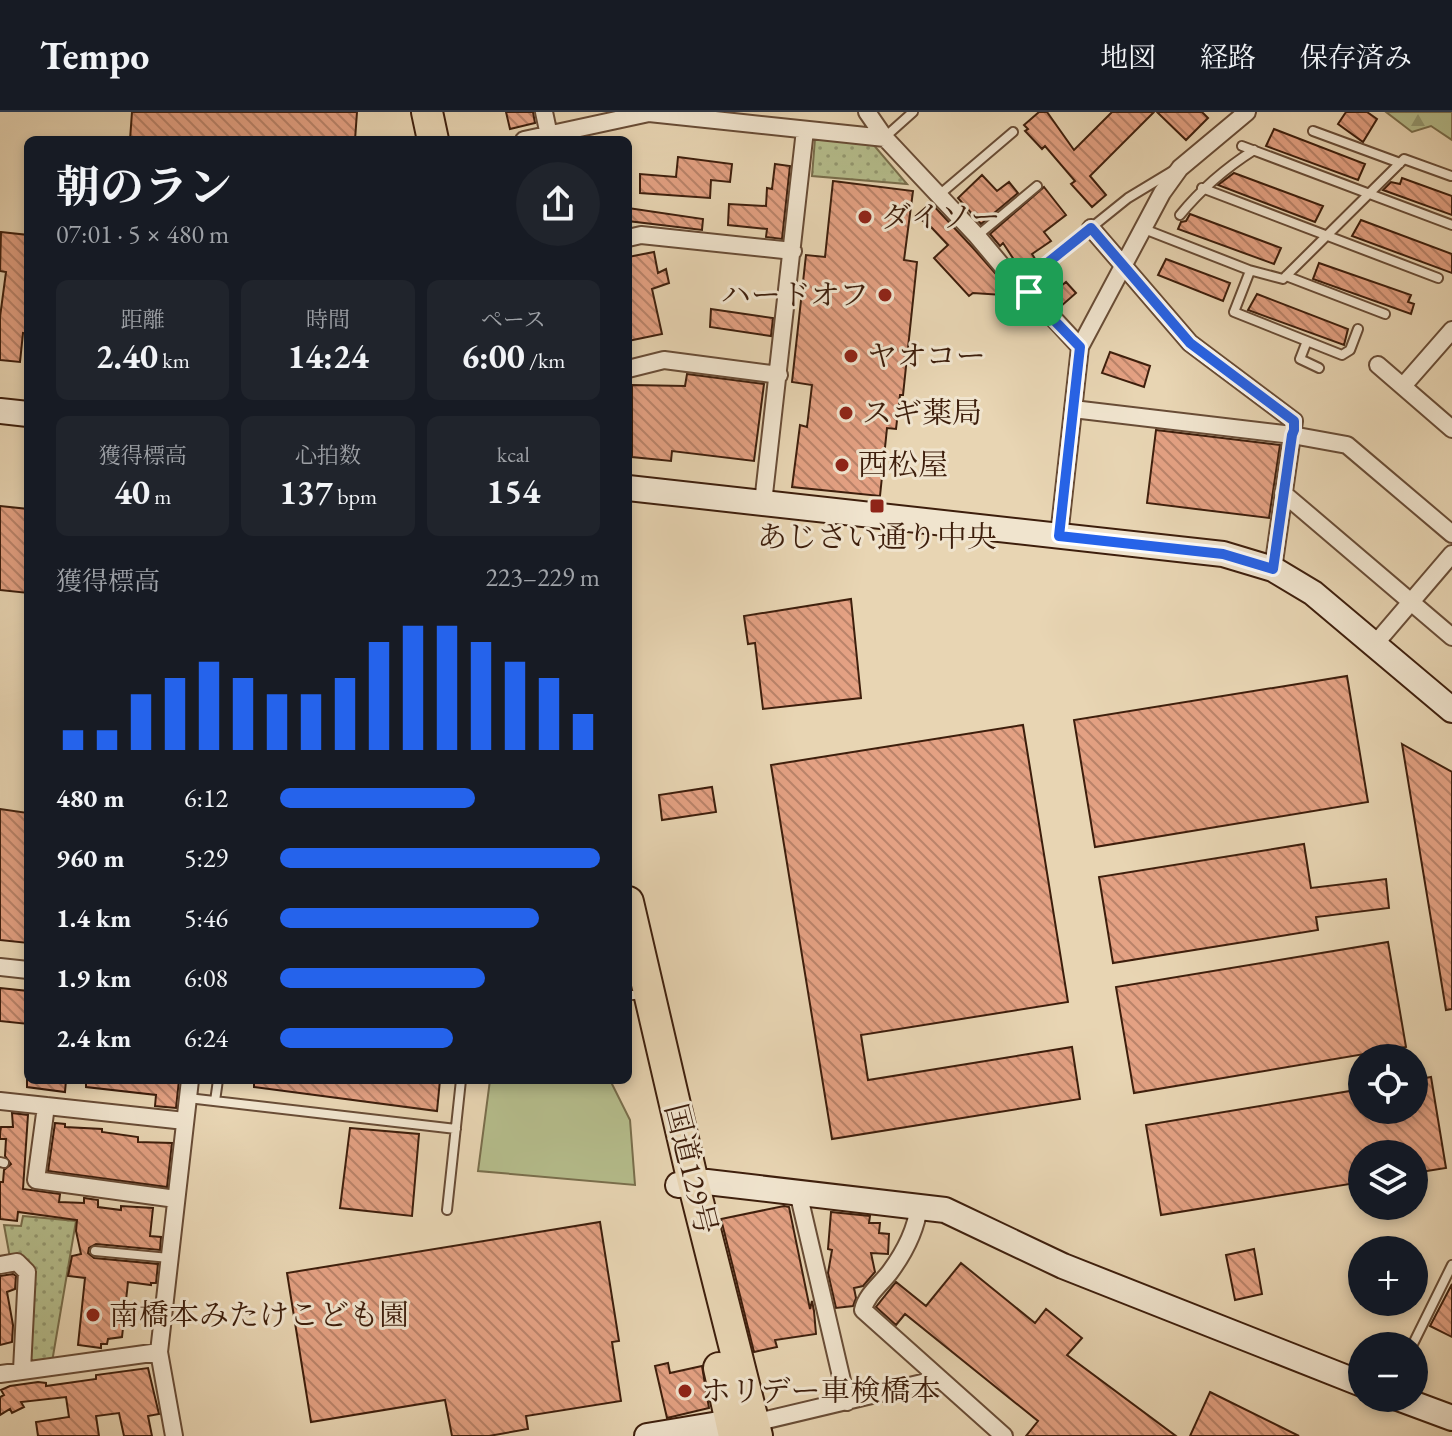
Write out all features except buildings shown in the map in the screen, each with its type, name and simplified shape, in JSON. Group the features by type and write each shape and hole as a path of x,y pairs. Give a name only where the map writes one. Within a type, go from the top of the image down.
{"highway":[{"path":"427,112 432,136"},
{"path":"442,112 447,136"},
{"name":"国道129号","path":"632,922 685,1183 744,1429"},
{"name":"国道129号","path":"632,994 685,1183"}],"street":[{"path":"544,112 550,136"},
{"path":"867,112 885,138 1080,347"},
{"path":"1059,536 1080,347 1162,193 1180,168 1247,112"},
{"path":"554,136 649,113 699,115 885,138"},
{"path":"763,503 805,130"},
{"path":"1091,228 1190,343 1290,417 1295,426 1273,569"},
{"path":"632,237 641,235 793,251"},
{"path":"1403,386 1452,330"},
{"path":"632,368 664,360 779,375"},
{"path":"1378,365 1452,429"},
{"path":"1073,409 1292,435 1347,445 1452,534"},
{"path":"0,411 24,414"},
{"path":"632,483 763,503 1223,554 1273,569 1313,593 1452,710"},
{"path":"1283,493 1452,637"},
{"path":"1375,644 1452,554"},
{"path":"0,967 24,970"},
{"path":"174,1436 159,1352 190,1084"},
{"path":"0,1101 185,1121"},
{"path":"46,1106 36,1180 176,1199"},
{"path":"685,1183 798,1192 945,1210 1063,1266 1348,1378"},
{"path":"798,1192 847,1402"},
{"path":"919,1206 915,1225 902,1252 865,1301 863,1310 1004,1436"},
{"path":"0,1265 17,1262 27,1272 22,1370"},
{"path":"0,1374 159,1352"},
{"path":"647,1436 744,1429 939,1379"},
{"path":"1428,1409 1452,1418"}],"lane":[{"path":"885,138 913,112"},
{"path":"1313,131 1400,163"},
{"path":"939,195 1013,132"},
{"path":"1242,146 1452,225"},
{"path":"1180,215 1202,188 1254,150"},
{"path":"1143,228 1250,271 1283,279 1404,159 1451,176"},
{"path":"1020,285 1148,184 1180,168"},
{"path":"977,236 1037,186"},
{"path":"1202,188 1438,278"},
{"path":"1250,271 1234,312 1342,355 1350,350 1358,329"},
{"path":"1286,276 1385,314"},
{"path":"1307,341 1300,359 1319,368"},
{"path":"215,1101 217,1084"},
{"path":"447,1210 461,1084"},
{"path":"188,1098 456,1129"},
{"path":"95,1251 169,1258"},
{"path":"1419,1332 1452,1265"}],"green space":[{"path":"1386,112 1452,112 1452,140 1431,126 1412,132"},
{"path":"815,139 872,143 907,184 812,176"},
{"path":"489,1084 612,1084 630,1120 635,1185 478,1171"},
{"path":"23,1216 76,1221 52,1362 30,1365 31,1271 10,1258 4,1225 21,1226"}],"place":[{"name":"ダイソー","path":"865,217"},
{"name":"ハードオフ","path":"885,295"},
{"name":"ヤオコー","path":"851,356"},
{"name":"スギ薬局","path":"846,413"},
{"name":"西松屋","path":"842,465"},
{"name":"あじさい通り中央","path":"877,506"},
{"name":"南橋本みたけこども園","path":"93,1315"},
{"name":"ホリデー車検橋本","path":"685,1391"}],"route":[{"path":"1091,228 1190,343 1294,421 1273,569 1223,554 1059,536 1080,347 1029,292 1020,285 1091,228"}]}
